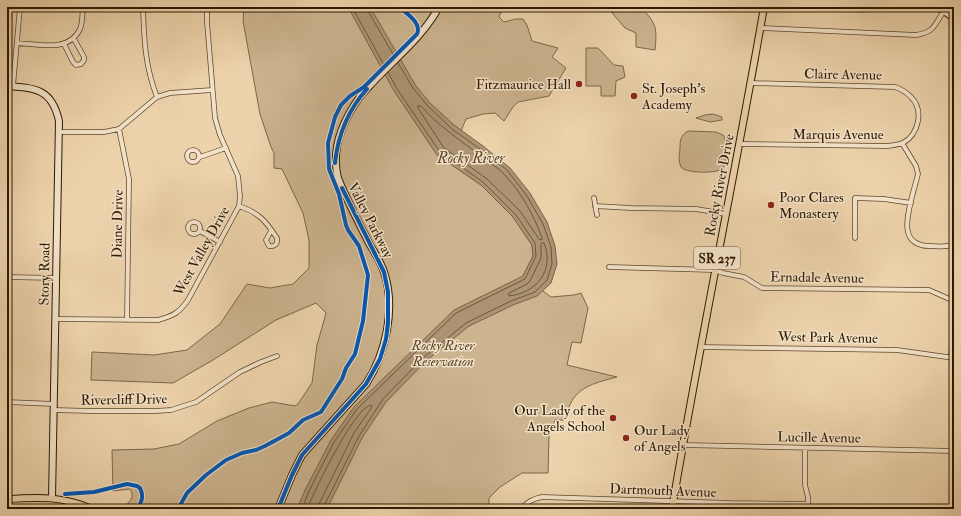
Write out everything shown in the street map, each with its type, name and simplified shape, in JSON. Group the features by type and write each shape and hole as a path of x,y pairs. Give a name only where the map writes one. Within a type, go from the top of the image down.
{"main road":[{"name":"Rocky River Drive","path":"672,509 714,270 726,214 764,8"},
{"path":"7,499 30,497 52,498 74,502 92,509"}],"street":[{"path":"10,86 17,43 20,7"},
{"path":"17,43 52,45 69,42 74,39 80,28 83,7"},
{"path":"144,7 144,37 148,69 157,97"},
{"name":"West Valley Drive","path":"56,319 158,320 171,317 182,310 239,206 240,192 238,176 215,118 207,7"},
{"name":"Valley Parkway","path":"278,509 302,455 366,384 380,359 386,340 388,323 388,292 384,272 344,194 338,178 335,165 339,137 344,123 359,98 428,26 439,7"},
{"path":"756,7 764,8"},
{"path":"761,28 916,35 925,34 931,31 941,9 954,18"},
{"path":"64,44 73,62 76,65 81,64 84,57 74,39"},
{"name":"Claire Avenue","path":"750,83 895,86 905,91 912,98 917,105 918,116"},
{"name":"Story Road","path":"10,86 30,88 40,91 47,95 57,112 59,132 52,498"},
{"path":"59,132 104,132 119,129 157,97 170,93 212,90"},
{"name":"Marquis Avenue","path":"739,144 887,146 902,143 913,135 917,127 918,116"},
{"name":"Diane Drive","path":"119,129 129,179 127,320"},
{"path":"902,143 916,166 918,174 907,222 908,233 912,240 921,246 946,246 954,244"},
{"path":"200,157 226,148"},
{"path":"594,198 596,215"},
{"path":"855,238 855,198 884,199 911,203"},
{"path":"239,206 257,214 262,218 271,231"},
{"path":"595,206 696,209 726,214"},
{"path":"200,231 220,242"},
{"name":"Ernadale Avenue","path":"609,267 714,270 744,277 762,288 929,290 954,301"},
{"path":"7,277 56,278"},
{"path":"952,358 954,319"},
{"name":"West Park Avenue","path":"701,347 897,350 952,358"},
{"name":"Rivercliff Drive","path":"7,402 91,411 171,410 184,407 207,396 240,372 278,356"},
{"name":"Lucille Avenue","path":"684,445 954,451"},
{"path":"806,448 805,484 808,509"},
{"name":"Dartmouth Avenue","path":"521,509 526,503 534,498 542,497 808,504"},
{"path":"728,509 729,503"}],"green space":[{"name":"Rocky River Reservation","path":"244,7 503,7 499,17 504,22 523,19 527,25 532,41 558,48 552,57 566,68 549,96 518,102 504,121 495,113 483,114 466,119 448,162 481,185 513,217 532,245 533,256 523,276 551,297 581,293 588,308 581,343 572,342 567,365 617,377 593,384 582,390 577,394 569,406 564,420 555,420 549,436 548,473 522,473 500,487 489,498 489,509 120,509 132,498 132,492 130,489 113,491 112,450 154,449 179,444 217,421 249,408 272,402 295,406 298,404 312,383 317,345 326,313 316,303 276,320 213,360 173,383 91,380 92,352 154,355 187,350 220,324 247,284 270,288 293,284 309,268 309,240 303,213 282,169 274,168 274,153 260,114 243,21"},
{"path":"607,7 640,7 650,17 655,26 655,50 636,47 636,33 625,28"},
{"path":"798,7 865,7 865,12 797,9"},
{"path":"586,48 598,48 614,65 623,66 625,77 616,81 615,96 601,96 601,86 586,86"},
{"path":"713,114 722,117 722,120 710,122 696,118 705,115"},
{"path":"688,131 716,132 723,135 726,145 726,160 723,168 716,171 703,172 690,171 682,168 679,159 680,141 683,135"}],"water":[{"name":"Rocky River","path":"348,7 370,7 416,86 430,103 454,125 510,168 530,193 547,222 555,246 557,264 551,283 537,296 513,305 469,326 426,361 386,402 362,438 327,509 297,509 305,490 331,440 354,407 454,310 523,276 533,256 532,245 513,217 481,185 437,155 394,91"}],"cycle path":[{"path":"178,509 187,493 206,475 226,460 265,446 289,433 303,420 321,412 342,379 346,368 355,354 363,321 368,275 359,246 346,225 339,194 329,169 328,143 335,117 341,105 350,96 364,87 417,34 418,30 416,22 399,7"},
{"path":"335,163 336,153 345,123 354,105 367,89"},
{"path":"278,509 302,455 366,384 380,359 386,339 388,323 388,292 384,272 342,188"},
{"path":"65,494 94,492 127,484 137,486 140,488 142,496 137,509"}],"place":[{"name":"Fitzmaurice Hall","path":"579,84"},
{"name":"St. Joseph's Academy","path":"634,96"},
{"name":"Poor Clares Monastery","path":"771,205"},
{"name":"Our Lady of the Angels School","path":"613,418"},
{"name":"Our Lady of Angels","path":"626,438"}]}
